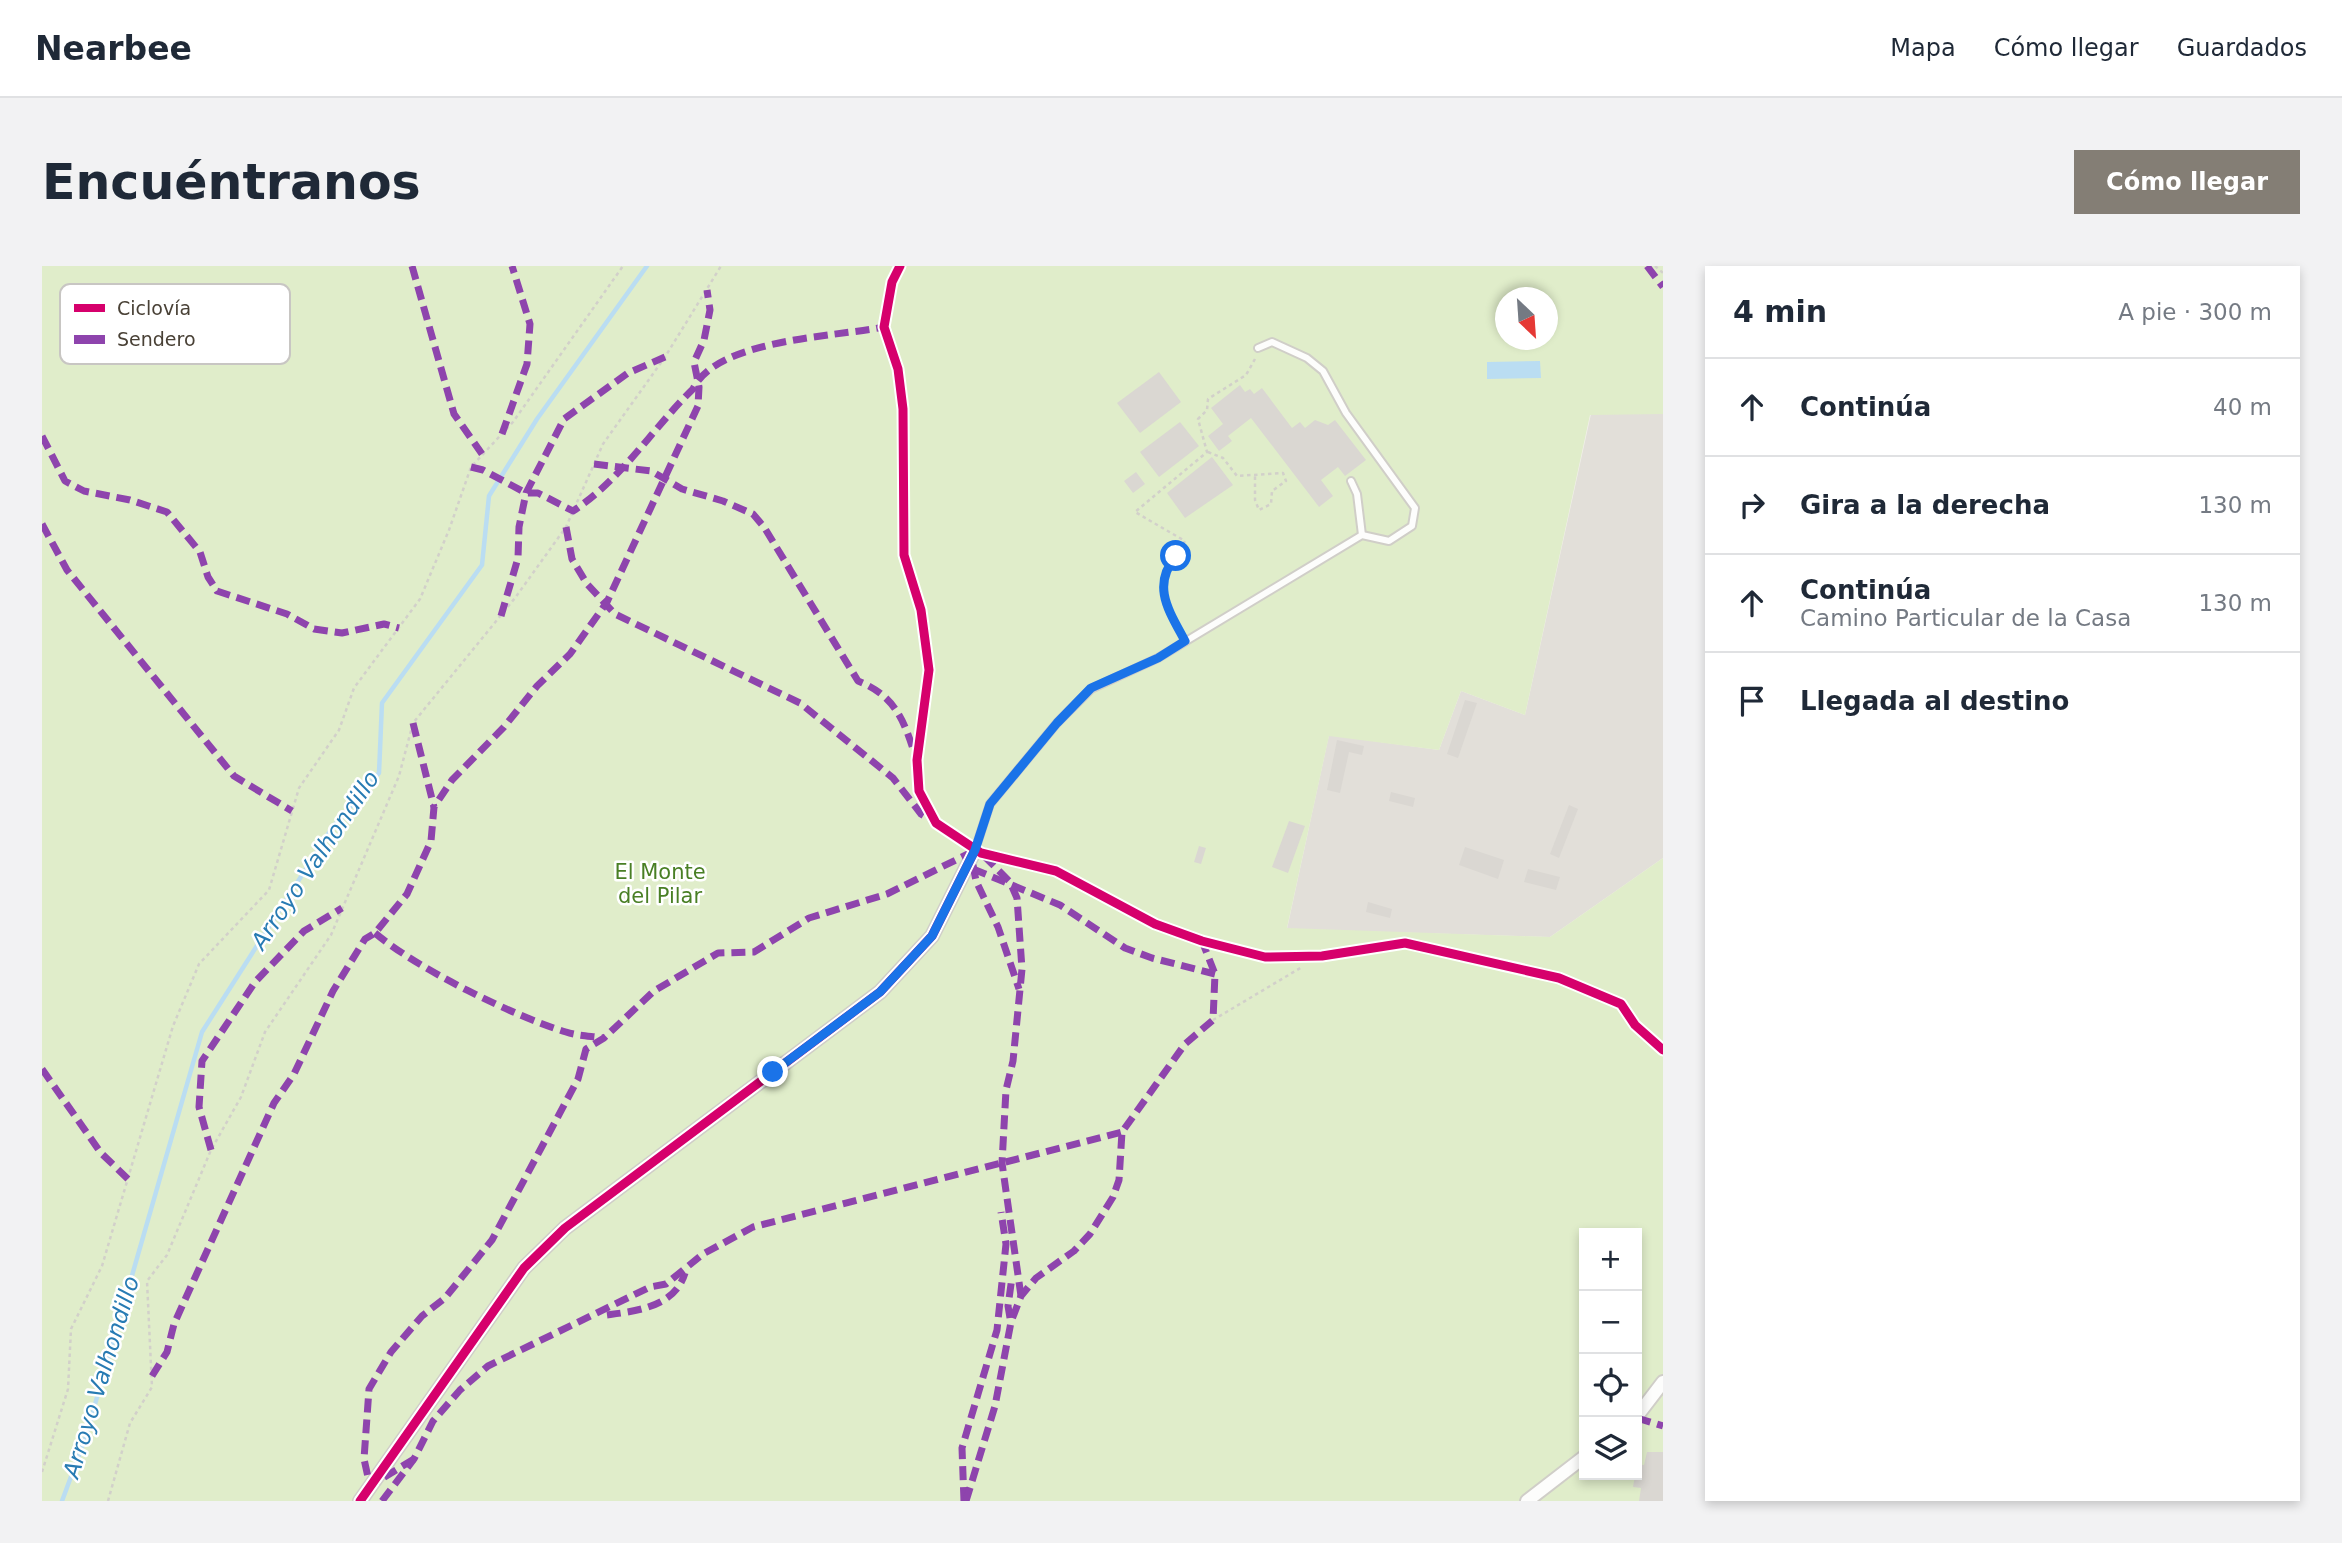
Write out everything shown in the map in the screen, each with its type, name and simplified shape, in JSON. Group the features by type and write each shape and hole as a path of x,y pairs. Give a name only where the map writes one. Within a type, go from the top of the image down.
{"street":[{"path":"360,1501 524,1268 565,1228 880,992 932,936 975,850"},
{"path":"1642,1409 1663,1382"},
{"path":"1527,1501 1579,1461"}],"lane":[{"path":"1261,347 1272,342 1307,358 1323,371 1346,413 1415,509 1412,526 1389,541 1362,535 1158,658 1091,688 1057,723 990,804 975,850 1056,871 1155,924 1202,941 1265,957 1322,956"},
{"path":"1351,481 1357,494 1362,535"},
{"path":"1621,1004 1635,1025 1663,1050"}],"path":[{"path":"42,1472 68,1389 71,1329 102,1266 173,1026 200,964 269,890 299,788 338,730 354,688 420,599 449,530 471,467 513,422 622,266"},
{"path":"108,1501 130,1423 152,1387 147,1282 167,1255 211,1150 241,1097 265,1032 331,935 399,776 413,723 515,598 566,527 603,444 665,356 721,266"},
{"path":"900,266 892,282 884,327 898,369 903,409 904,555 921,610 929,670 917,760 919,791 936,823 975,850"},
{"path":"1655,266 1663,273"},
{"path":"1208,452 1198,419 1207,410 1208,399 1245,375 1261,347"},
{"path":"1208,452 1223,458 1237,476 1255,474 1276,472 1283,473 1286,481 1272,491 1271,504 1265,510 1259,510 1256,505 1255,474"},
{"path":"1185,641 1167,605 1163,580 1164,570 1185,541 1135,512 1208,452"},
{"path":"1213,1020 1322,956 1405,943 1559,978 1621,1004"}],"shaded area":[{"path":"1591,414 1663,414 1663,858 1550,937 1287,929 1329,735 1439,750 1461,691 1525,715"}],"green space":[{"name":"El Monte del Pilar","path":"42,266 1663,266 1663,414 1590,415 1525,715 1461,691 1439,750 1329,736 1287,928 1550,937 1663,858 1663,1501 42,1501"}],"water":[{"path":"1540,361 1541,378 1487,379 1487,362"}],"building":[{"path":"1159,372 1181,402 1140,433 1117,403"},
{"path":"1240,385 1245,392 1250,389 1254,394 1262,388 1292,428 1300,422 1305,428 1315,420 1328,425 1335,420 1366,460 1345,476 1338,467 1321,480 1333,496 1319,507 1251,418 1228,436 1232,441 1219,451 1208,436 1223,424 1211,408"},
{"path":"1180,422 1199,446 1159,477 1140,452"},
{"path":"1212,457 1233,485 1185,518 1167,493"},
{"path":"1136,472 1145,484 1133,493 1124,481"},
{"path":"1465,700 1477,703 1458,758 1447,754"},
{"path":"1337,740 1364,746 1362,755 1349,752 1340,793 1327,790"},
{"path":"1391,792 1415,798 1413,807 1389,801"},
{"path":"1569,805 1578,809 1559,858 1550,854"},
{"path":"1289,821 1305,826 1288,873 1272,867"},
{"path":"1199,846 1206,848 1201,864 1194,862"},
{"path":"1465,847 1504,860 1498,879 1459,865"},
{"path":"1528,869 1560,877 1556,890 1524,882"},
{"path":"1368,902 1392,909 1390,918 1366,912"},
{"path":"1647,1452 1663,1452 1663,1501 1639,1501 1641,1488 1633,1487 1634,1480 1642,1480"}],"waterway":[{"name":"Arroyo Valhondillo","path":"62,1501 85,1439 202,1032 332,828 379,773 382,703 482,565 489,496 537,419 647,266"}],"marked path":[{"path":"412,266 454,414 482,454"},
{"path":"502,434 527,364 530,324 512,266"},
{"path":"1647,266 1663,287"},
{"path":"152,1376 167,1352 174,1324 274,1103 294,1074 333,991 365,939 375,933 407,894 431,841 434,807 452,780 504,727 537,686 570,654 607,602 698,406 699,387 694,362 704,340 710,310 707,290"},
{"path":"471,467 483,470 526,493 538,493 573,511 607,484 706,372 726,360 779,343 884,327"},
{"path":"501,616 518,558 519,527 526,493 564,419 628,373 665,357"},
{"path":"42,436 65,481 84,491 130,500 167,512 200,552 208,577 217,591 287,614 314,629 342,633 384,624 399,628"},
{"path":"594,464 651,471 682,489 723,501 753,514 764,527 858,681 880,693 895,709 906,728 914,752"},
{"path":"42,524 67,570 234,776 292,811"},
{"path":"566,527 572,559 587,584 615,614 800,703 893,778 921,814 929,819"},
{"path":"413,723 434,807"},
{"path":"414,1459 370,1486 364,1459 369,1389 391,1352 422,1316 445,1298 492,1240 578,1079 586,1049 604,1038 654,991 718,953 754,952 809,918 887,894 974,851"},
{"path":"984,856 1010,882 1017,898 1022,969 1013,1061 1006,1090 1002,1163 1021,1296"},
{"path":"973,865 976,881 998,927 1019,989"},
{"path":"973,869 1060,905 1125,948 1152,958 1215,974"},
{"path":"211,1150 199,1107 202,1061 255,982 304,931 342,908"},
{"path":"375,933 415,961 493,1003 566,1032 604,1038"},
{"path":"966,1501 995,1406 1011,1322 1021,1296 1036,1278 1074,1251 1090,1234 1113,1197 1119,1180 1122,1132 1185,1044 1213,1020 1215,974 1202,941"},
{"path":"42,1069 101,1153 129,1180"},
{"path":"382,1501 414,1459 433,1421 460,1390 488,1366 650,1287 666,1284 703,1254 753,1227 1122,1132"},
{"path":"964,1501 962,1448 997,1330 1006,1244 1001,1212"},
{"path":"607,1315 642,1309 664,1300 673,1293 685,1273"},
{"path":"1010,1318 1008,1306 1012,1277"},
{"path":"1642,1420 1663,1426"}],"cycle path":[{"path":"900,266 892,282 884,327 898,369 903,409 904,555 921,610 929,670 917,760 919,791 936,823 981,853 1056,871 1155,924 1202,941 1265,957 1322,956 1405,943 1559,978 1621,1004 1635,1025 1663,1050"},
{"path":"360,1501 524,1268 565,1228 880,992 932,936 975,850"}],"route":[{"path":"773,1072 880,992 932,936 975,850 990,804 1057,723 1091,688 1158,658 1185,641 1173,620 1164,592 1164,570 1176,556"}]}
